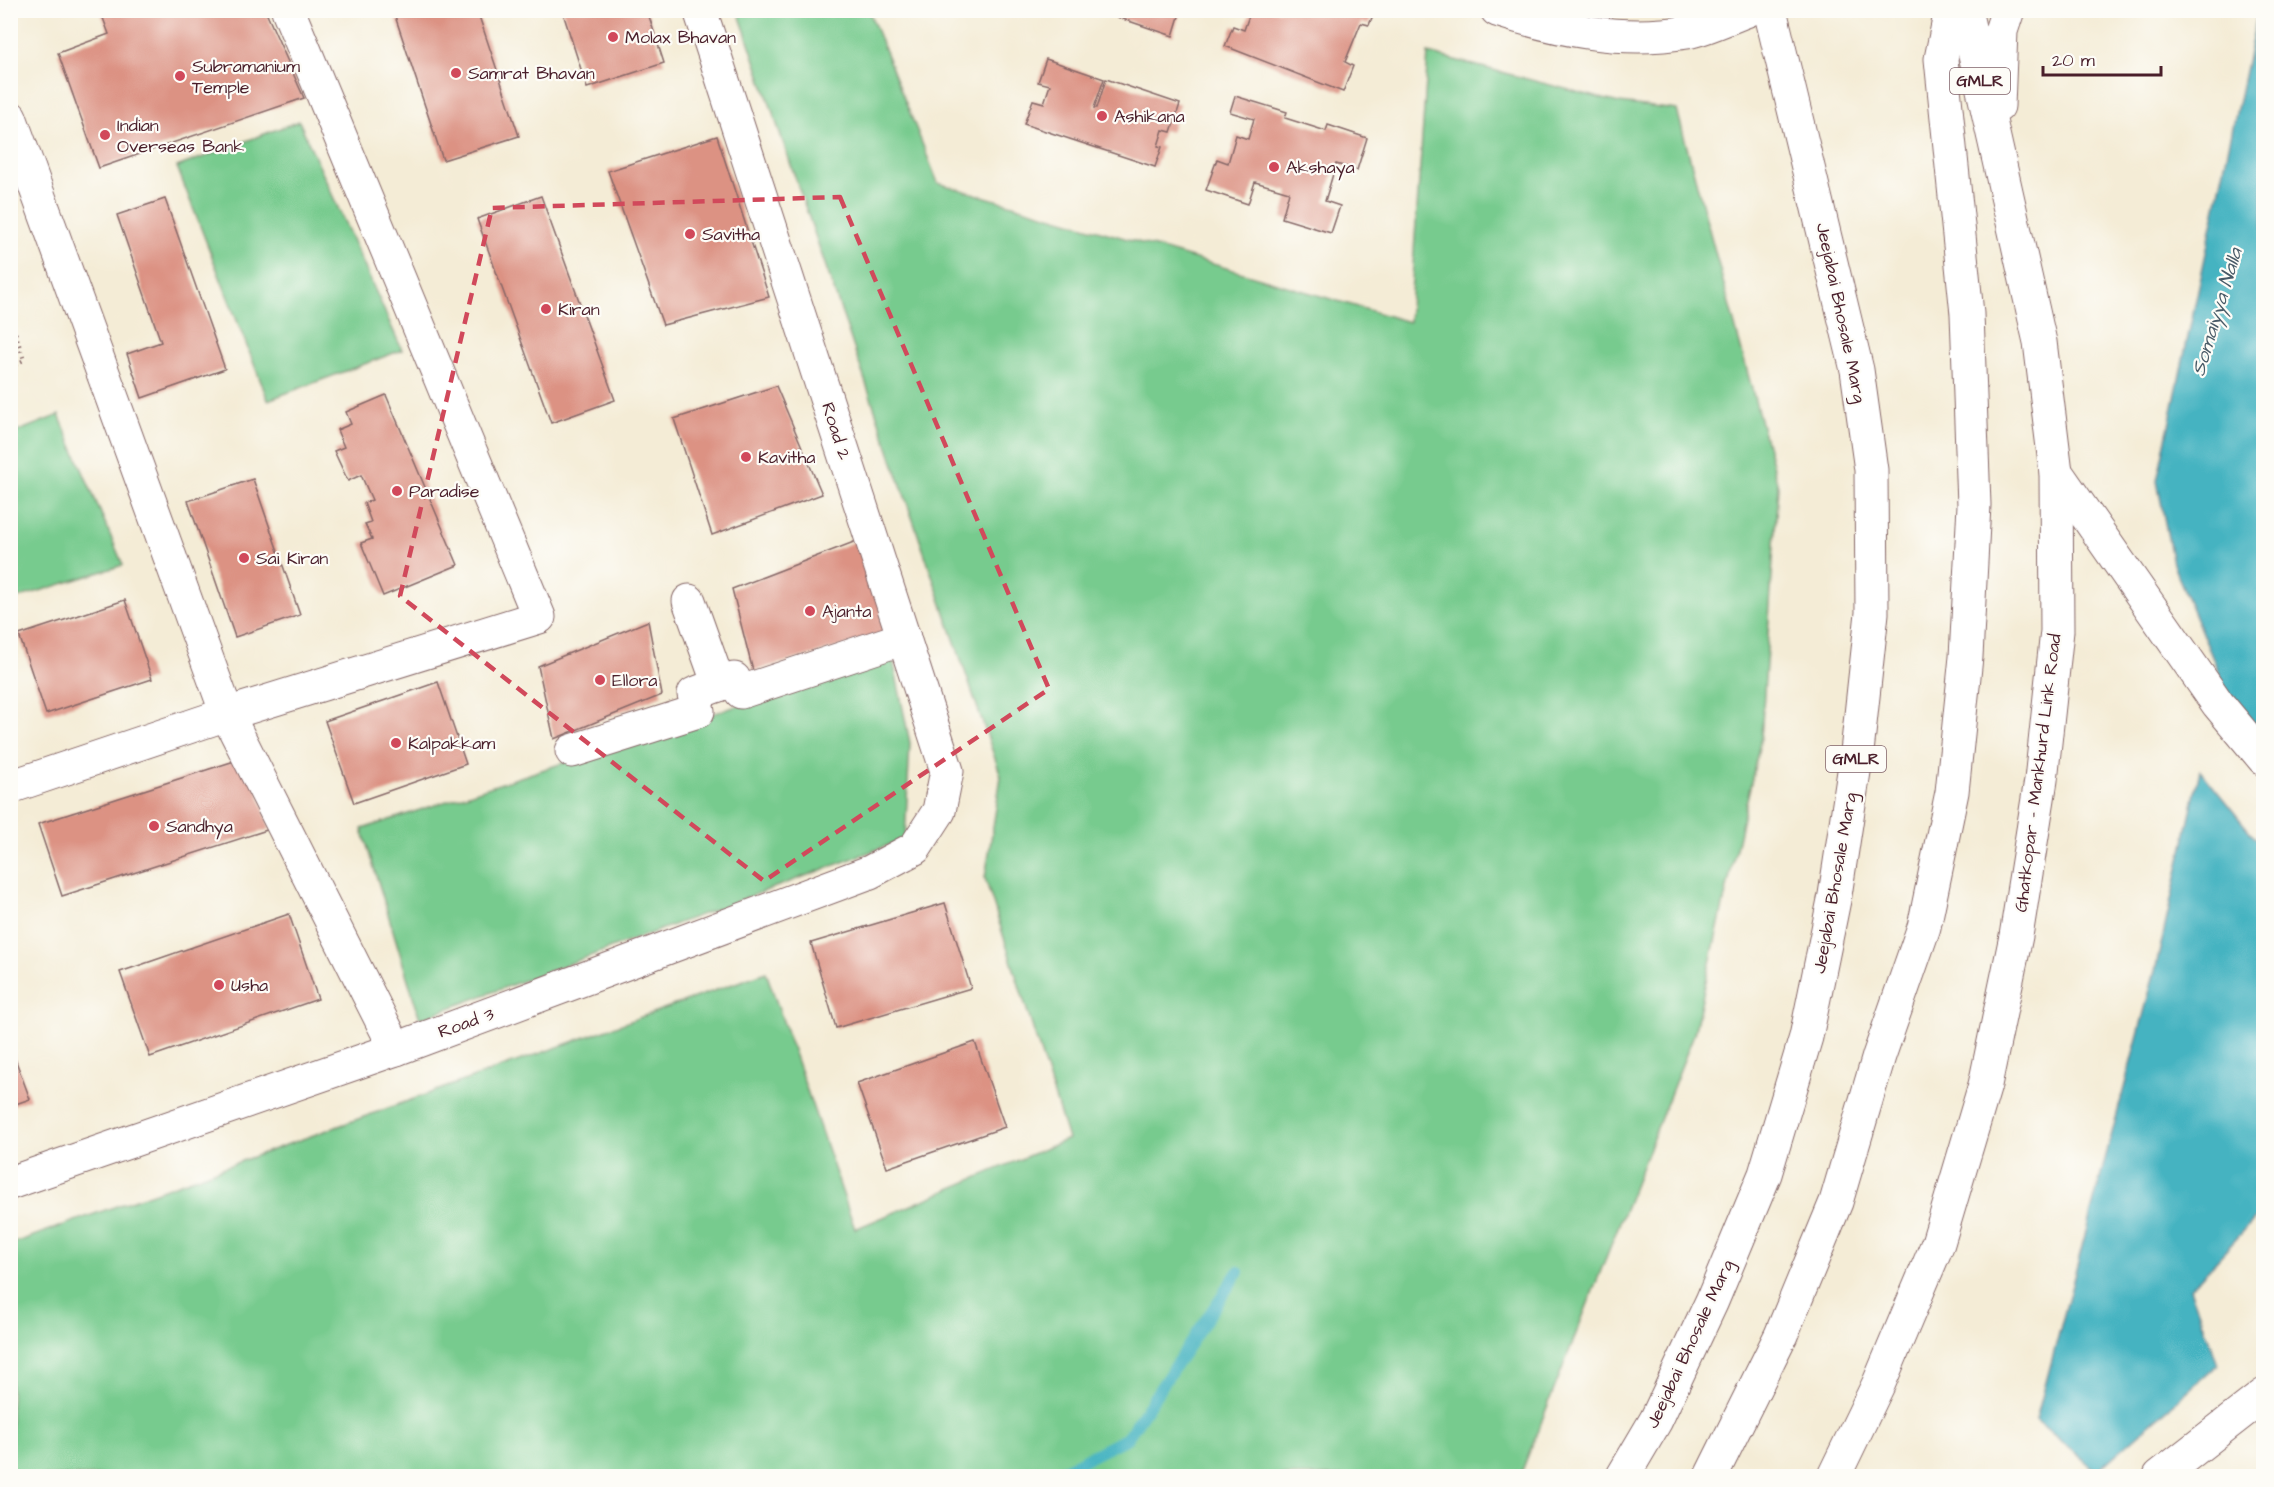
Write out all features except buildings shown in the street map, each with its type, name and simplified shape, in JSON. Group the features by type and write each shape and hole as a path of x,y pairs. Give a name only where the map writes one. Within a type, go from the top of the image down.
{"main road":[{"path":"10,787 227,714 539,617 288,10"},
{"name":"Road 2","path":"700,10 947,771 939,811 915,848"},
{"path":"1497,10 1550,27 1618,36 1688,32 1748,10"},
{"name":"Jeejabai Bhosale Marg","path":"1623,1476 1656,1420 1712,1301 1765,1174 1806,1037 1837,884 1857,752 1872,613 1871,470 1857,370 1770,10"},
{"path":"1711,1476 1780,1335 1836,1202 1879,1056 1924,927 1952,792 1966,657 1974,506 1967,314 1941,59 1951,10"},
{"name":"Ghatkopar - Mankhurd Link Road","path":"1834,1476 1879,1383 1938,1243 1985,1085 2016,936 2041,780 2057,631 2056,472 2040,342 1965,10"},
{"path":"1996,152 2001,31 2008,10"},
{"path":"10,117 227,714 396,1049"},
{"path":"2056,472 2218,704 2264,759"},
{"path":"689,601 718,685"},
{"path":"572,751 698,711 694,694 734,679 741,692 904,638"},
{"name":"Road 3","path":"10,1183 396,1049 870,872 915,848"},
{"path":"2160,1476 2264,1395"}],"path":[{"path":"10,316 24,360 10,367"}],"highlighted area":[{"path":"840,197 1049,689 764,881 400,596 492,208"}],"green space":[{"path":"738,11 869,11 938,183 1409,322 1428,53 1619,103 1677,110 1778,486 1761,738 1694,1034 1520,1476 11,1476 11,1244 766,972 855,1229 1068,1139 985,878 1001,776"},
{"path":"299,121 402,350 268,400 177,167"},
{"path":"59,415 123,565 11,600 11,434"},
{"path":"892,655 910,743 905,839 420,1019 362,829"}],"water":[{"name":"Somaiyya Nalla","path":"2258,11 2263,11 2263,745 2229,697 2173,564 2157,481"},
{"path":"2200,770 2263,848 2263,1210 2190,1289 2218,1364 2097,1471 2036,1420 2156,967"}],"waterway":[{"path":"1052,1476 1127,1438 1238,1272"}],"place":[{"name":"Molax Bhavan","path":"613,37"},
{"name":"Samrat Bhavan","path":"456,73"},
{"name":"Subramanium Temple","path":"180,76"},
{"name":"Ashikana","path":"1102,116"},
{"name":"Indian Overseas Bank","path":"105,135"},
{"name":"Akshaya","path":"1274,167"},
{"name":"Savitha","path":"690,234"},
{"name":"Kiran","path":"546,309"},
{"name":"Kavitha","path":"746,457"},
{"name":"Paradise","path":"397,491"},
{"name":"Sai Kiran","path":"244,558"},
{"name":"Ajanta","path":"810,611"},
{"name":"Ellora","path":"600,680"},
{"name":"Kalpakkam","path":"396,743"},
{"name":"Sandhya","path":"154,826"},
{"name":"Usha","path":"219,985"}]}
